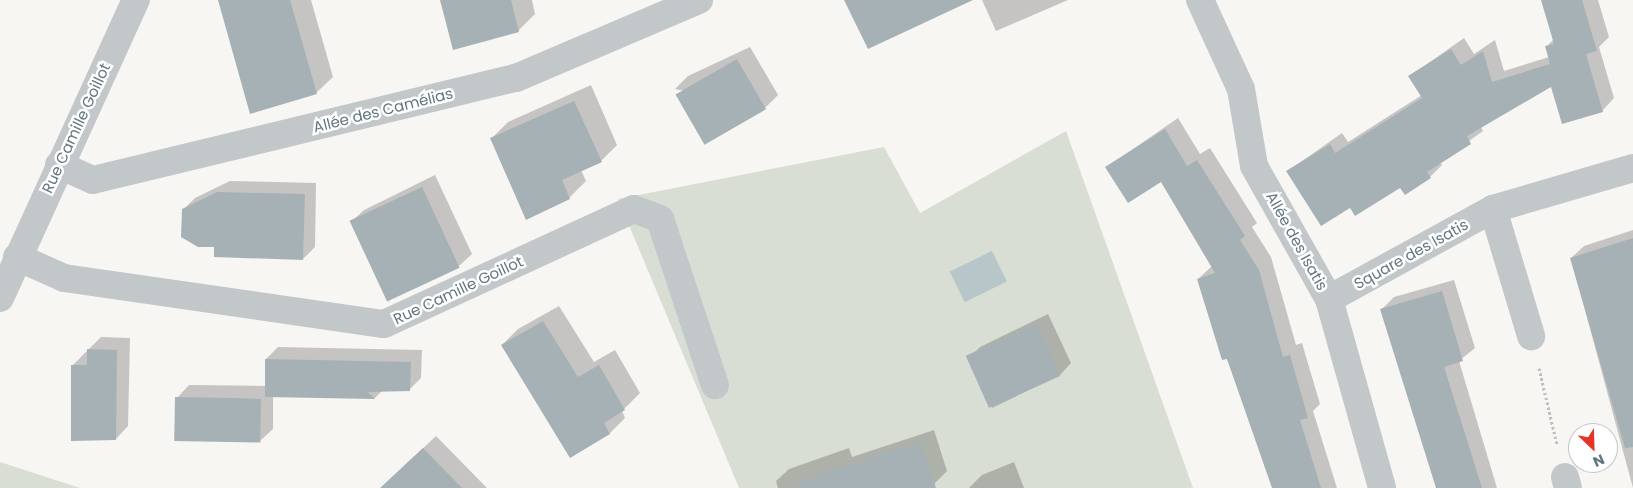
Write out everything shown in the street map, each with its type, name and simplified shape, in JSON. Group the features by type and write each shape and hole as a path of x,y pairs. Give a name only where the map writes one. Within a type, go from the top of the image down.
{"street":[{"name":"Rue Camille Goillot","path":"0,298 17,257 136,0"},
{"name":"Allée des Camélias","path":"59,166 93,180 516,78 699,0"},
{"name":"Allée des Isatis","path":"1200,0 1241,89 1254,166 1329,299 1382,488"},
{"name":"Square des Isatis","path":"1329,299 1493,210 1633,168"},
{"name":"Rue Camille Goillot","path":"17,257 64,278 384,324 634,209 660,219 715,385"},
{"path":"1493,210 1532,336"}],"path":[{"path":"1532,336 1567,483"}],"shaded area":[{"path":"1066,131 1193,488 739,488 618,199 884,147 920,213"},
{"path":"992,251 1007,282 965,302 950,272"},
{"path":"0,462 80,488 0,488"}],"building":[{"path":"218,0 290,0 317,94 250,114"},
{"path":"440,0 511,0 519,32 453,50"},
{"path":"844,0 973,0 868,49"},
{"path":"1541,0 1582,0 1597,51 1586,54 1603,112 1562,124 1551,87 1467,136 1471,144 1427,172 1431,178 1405,195 1400,188 1355,216 1350,208 1321,226 1286,171 1330,144 1335,153 1422,98 1408,76 1451,49 1461,65 1483,51 1492,82 1550,64 1545,46 1554,44"},
{"path":"737,59 766,109 705,145 676,94"},
{"path":"574,101 602,162 562,180 570,199 526,220 490,138"},
{"path":"1165,129 1187,166 1197,160 1245,236 1240,240 1259,270 1283,357 1290,355 1308,418 1300,420 1321,488 1272,488 1227,359 1222,360 1197,279 1215,273 1161,182 1128,203 1105,167"},
{"path":"422,187 460,268 387,301 349,221"},
{"path":"217,192 305,194 303,260 214,257 214,247 198,247 181,237 182,209"},
{"path":"1633,238 1633,447 1625,448 1570,258"},
{"path":"1442,291 1463,361 1444,367 1482,488 1436,488 1380,309"},
{"path":"543,321 578,377 599,365 625,410 604,423 610,434 570,458 501,345"},
{"path":"1037,324 1060,376 989,408 966,356"},
{"path":"87,349 117,350 116,440 71,441 71,365 87,365"},
{"path":"265,359 411,362 410,391 368,392 375,399 265,397"},
{"path":"175,397 261,399 260,442 174,441"},
{"path":"921,442 936,488 800,488 799,482"},
{"path":"423,448 462,488 380,488"}]}
